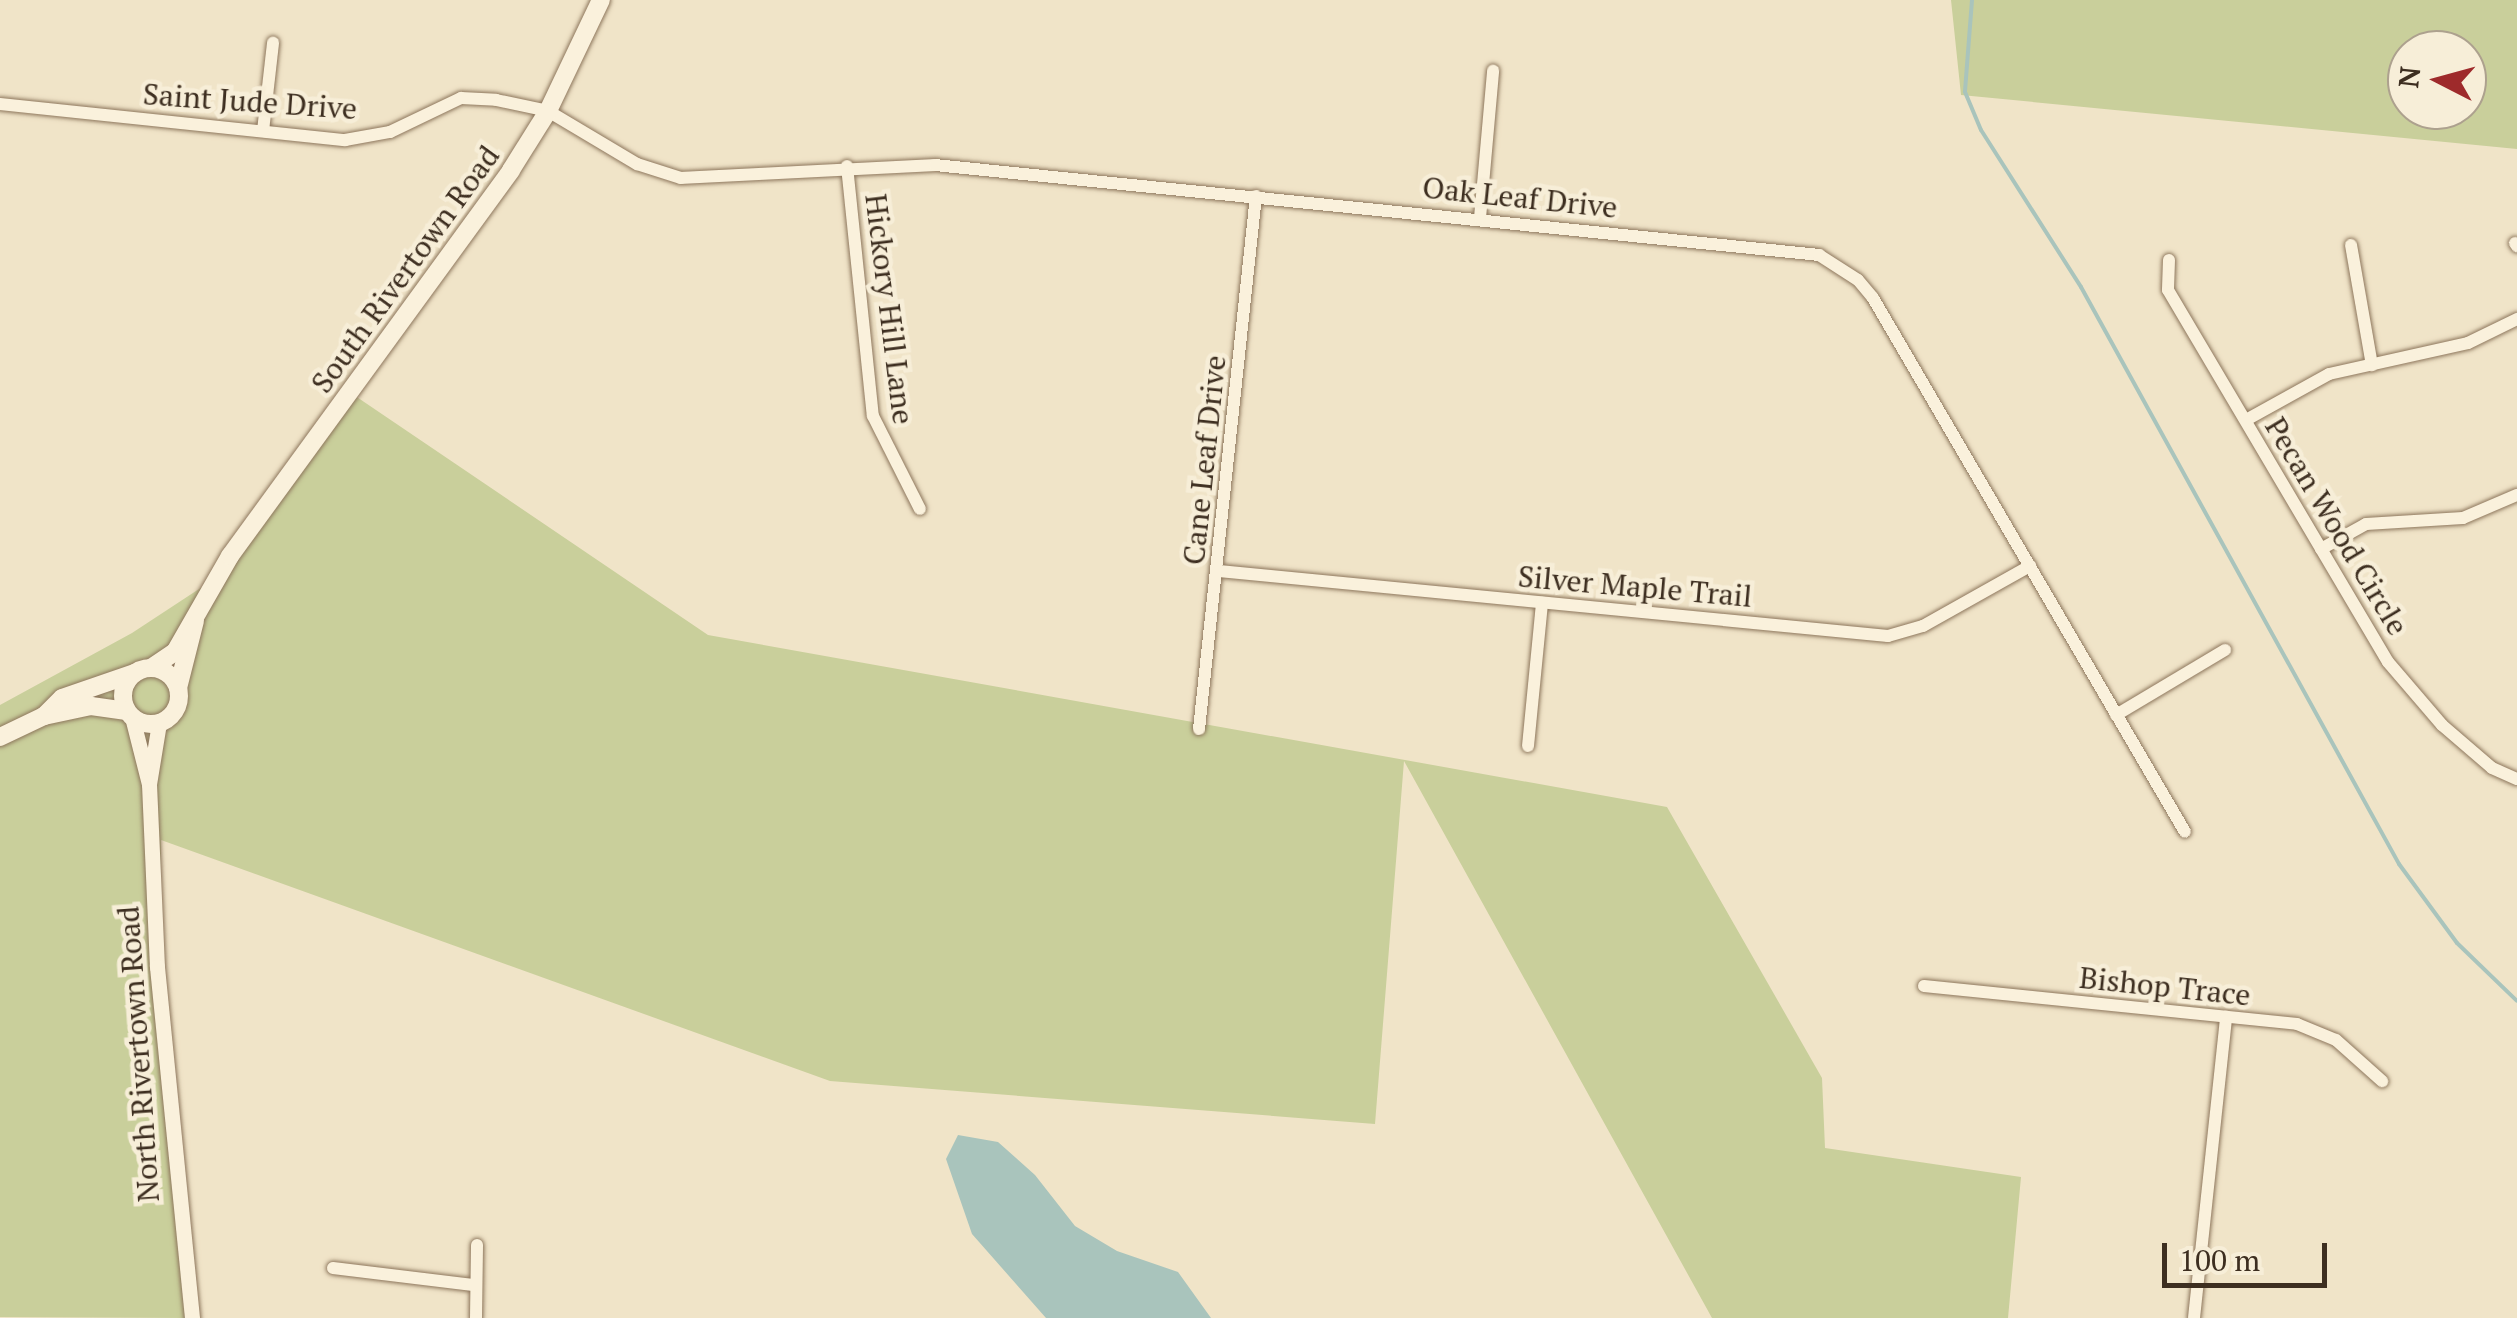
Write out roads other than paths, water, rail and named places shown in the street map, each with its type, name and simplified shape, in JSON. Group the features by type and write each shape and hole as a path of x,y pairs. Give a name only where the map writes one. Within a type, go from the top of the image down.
{"main road":[{"name":"South Rivertown Road","path":"195,621 230,556 548,111 600,0"},
{"path":"44,716 62,698 142,670 175,652 195,621"},
{"path":"0,736 44,716 91,706 159,723 178,706 178,688 195,621"},
{"path":"142,670 168,673 178,688"},
{"path":"130,714 123,695 142,670"}],"street":[{"path":"263,131 274,43"},
{"path":"1480,218 1493,71"},
{"name":"Saint Jude Drive","path":"0,104 345,140 390,132 461,98 548,111"},
{"name":"Oak Leaf Drive","path":"548,111 637,164 680,178 935,164 1798,250 1840,265 1873,298 2185,832"},
{"name":"Hickory Hill Lane","path":"846,166 873,416 920,509"},
{"name":"Cane Leaf Drive","path":"1199,729 1256,196"},
{"path":"2351,245 2372,365"},
{"name":"Pecan Wood Circle","path":"2169,260 2168,290 2388,662 2442,725 2492,768 2517,778"},
{"path":"2246,420 2329,374 2468,343 2517,319"},
{"path":"2322,548 2366,524 2464,518 2517,495"},
{"name":"Silver Maple Trail","path":"1219,570 1888,636 1923,626 2030,566"},
{"path":"1528,746 1542,603"},
{"path":"2116,715 2225,650"},
{"name":"North Rivertown Road","path":"130,714 148,784 168,1114 192,1318"},
{"name":"North Rivertown Road","path":"148,784 159,723"},
{"name":"Bishop Trace","path":"1924,986 2297,1024 2323,1035 2382,1081"},
{"path":"2194,1318 2226,1017"},
{"path":"476,1318 473,1285 477,1246"},
{"path":"332,1268 473,1285"}],"water":[{"path":"958,1135 998,1142 1035,1175 1075,1226 1117,1251 1178,1272 1211,1318 1046,1318 972,1234 946,1159"}],"waterway":[{"path":"1972,0 1965,92 1981,130 2081,287 2399,864 2457,943 2517,1001"}]}
